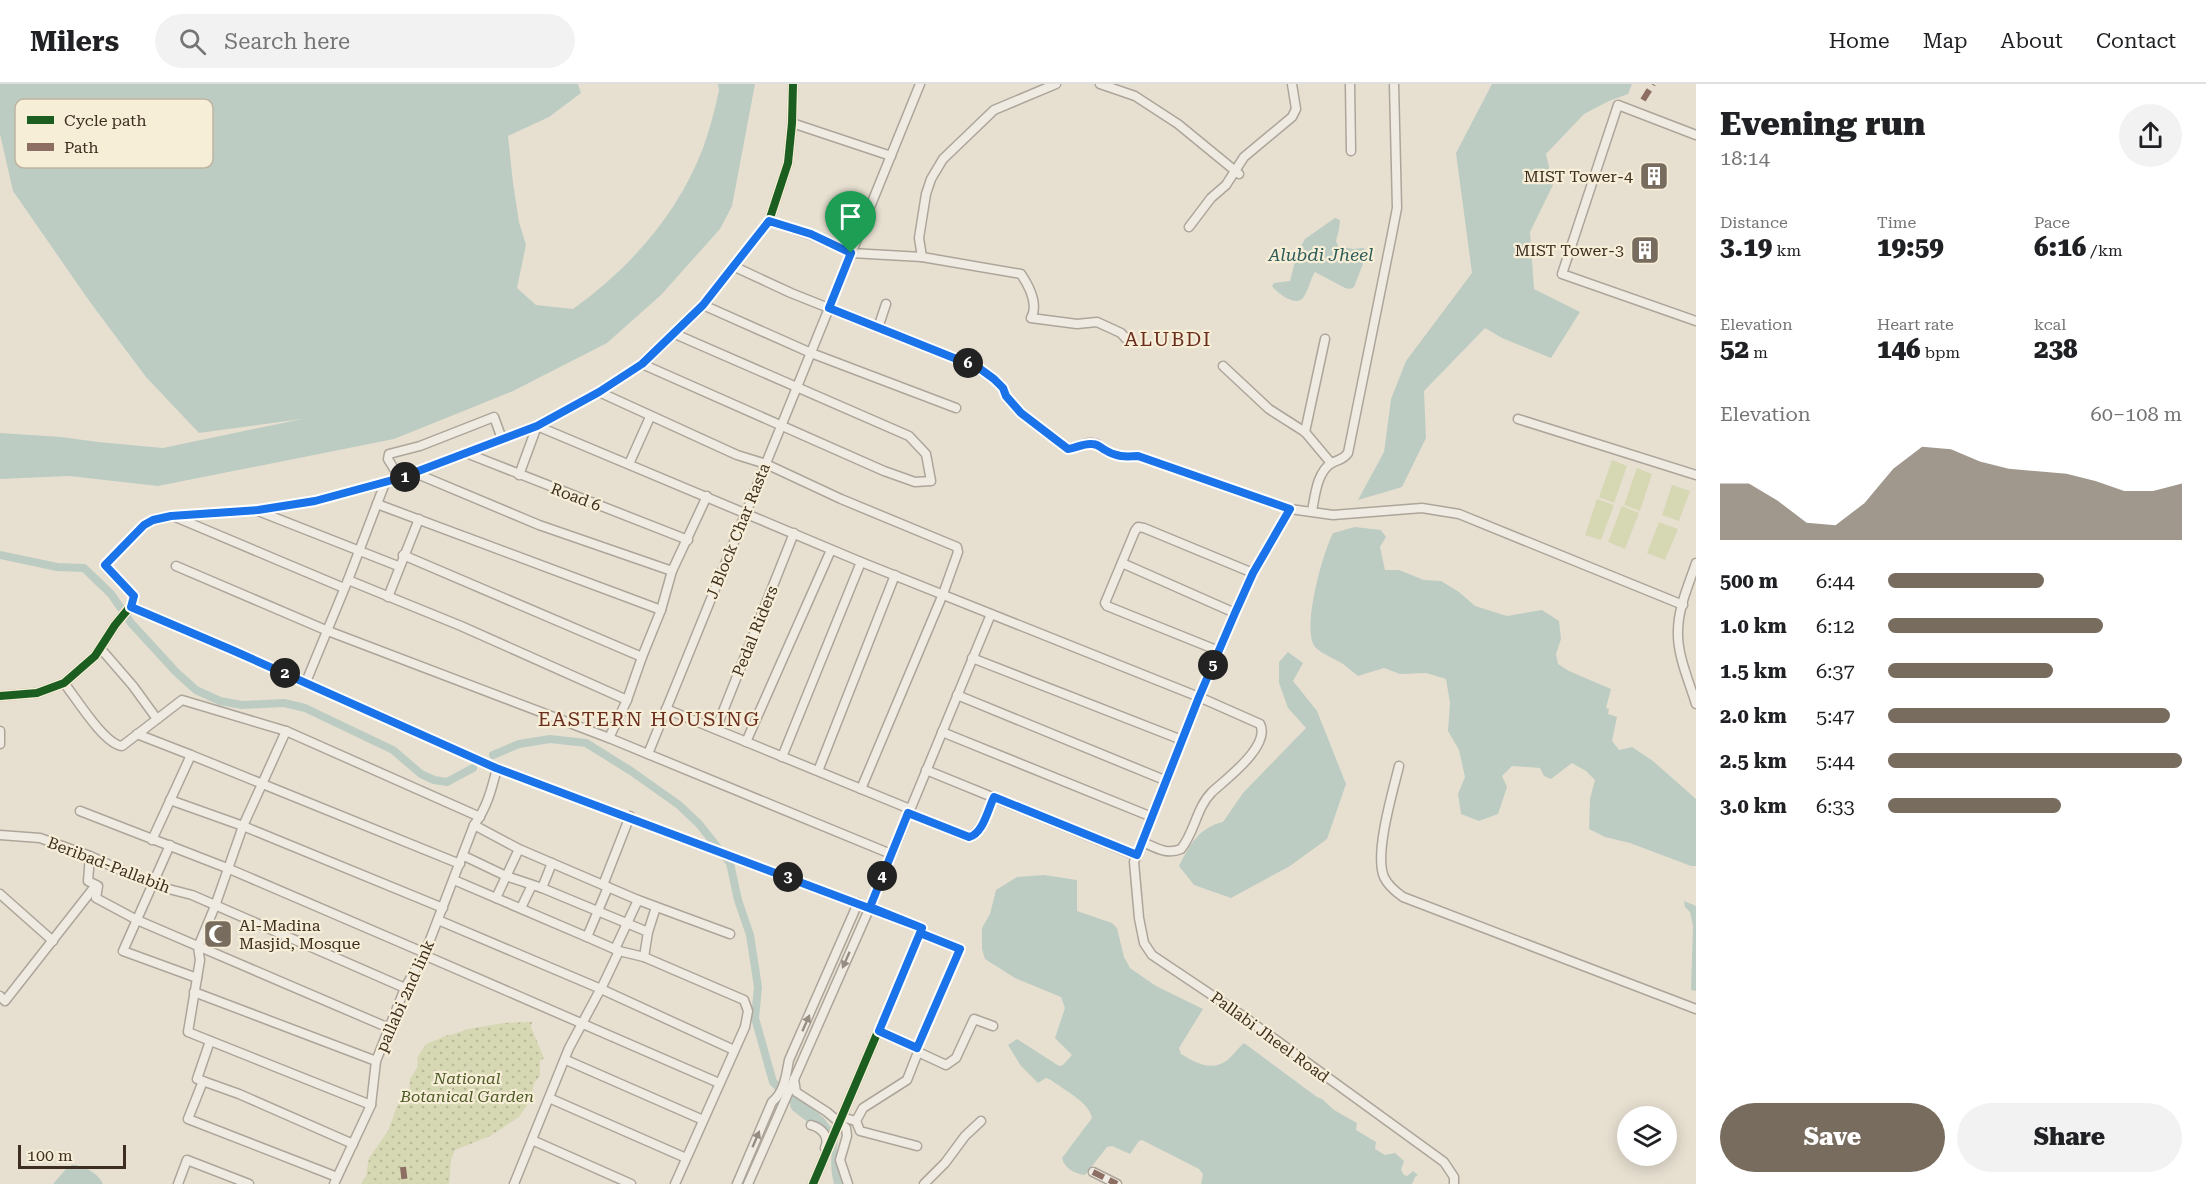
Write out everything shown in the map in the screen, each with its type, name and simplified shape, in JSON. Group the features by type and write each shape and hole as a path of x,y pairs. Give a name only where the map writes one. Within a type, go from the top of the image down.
{"street":[{"path":"0,696 37,693 64,683 101,649 116,625 131,608 134,596 105,565 144,525 153,520 171,516 258,510 315,501 385,483 537,426 599,392 642,364 703,305 769,221 788,163 793,84"},
{"name":"J Block Char Rasta","path":"648,754 920,84"},
{"path":"922,257 919,237 926,194 931,179 943,159 994,110 1056,84"},
{"path":"1100,84 1134,96 1178,124 1237,172"},
{"path":"1189,227 1211,198 1237,172 1244,157 1292,117 1296,109 1292,84"},
{"path":"1350,84 1351,151"},
{"path":"1312,511 1323,472 1331,463 1344,459 1348,453 1397,208 1394,84"},
{"path":"1696,135 1618,105 1562,274 1696,321"},
{"path":"792,123 891,156"},
{"path":"769,221 811,234 851,253 922,257 1021,274 1034,299 1035,311 1031,318 1077,324 1097,322 1120,333 1129,342"},
{"path":"735,267 791,293 979,368 1003,388 1006,396 1021,413 1068,449 1089,443 1123,457 1138,456 1290,509 1333,515 1422,508 1460,514 1683,604"},
{"path":"878,328 886,304"},
{"path":"703,305 811,353 956,408"},
{"path":"642,364 781,427 900,477 915,482 931,481 926,454 909,436 675,334"},
{"path":"1305,432 1325,339"},
{"path":"1223,366 1269,409 1305,432 1331,463"},
{"path":"599,392 737,455 765,464 841,499 957,547 958,552 943,594 861,789"},
{"path":"400,478 387,459 389,454 420,446 494,417 502,440"},
{"path":"629,464 650,417"},
{"path":"1518,419 1696,475"},
{"path":"537,426 861,562 1256,721 1263,729 1249,760 1207,797 1181,849 1167,852 1143,842"},
{"path":"519,475 537,426"},
{"name":"Road 6","path":"466,453 688,540"},
{"path":"415,473 539,525 672,571"},
{"path":"306,682 385,483"},
{"path":"609,738 627,699 661,610 672,571 707,496"},
{"path":"377,504 661,610"},
{"path":"926,770 1136,859 1199,697 1235,613 1253,573 1290,509"},
{"path":"258,510 398,566"},
{"path":"171,516 461,626 627,699"},
{"path":"388,597 398,566 419,519"},
{"path":"1219,651 1107,606 1106,600 1135,531 1138,527 1144,528 1253,573"},
{"name":"Pedal Riders","path":"716,729 794,533"},
{"path":"746,742 831,549"},
{"path":"403,555 642,657"},
{"path":"782,757 861,562"},
{"path":"1122,563 1235,613"},
{"path":"1696,563 1677,631 1696,704"},
{"path":"176,566 328,630 609,738 891,854"},
{"path":"818,771 895,575"},
{"path":"131,608 306,682 496,768 630,816 922,928 813,1184"},
{"path":"737,1184 791,1080 870,907 990,614"},
{"path":"101,649 133,686 157,719"},
{"path":"972,658 1182,740"},
{"path":"64,683 111,743 122,746 182,700 286,731 477,821 519,849 638,900 730,934"},
{"path":"957,695 1167,781"},
{"path":"666,709 861,789 969,837 973,837 978,832 994,797"},
{"path":"0,731 0,744"},
{"path":"286,731 243,826 198,947 200,960 188,1032 371,1105"},
{"path":"942,732 1152,817"},
{"path":"137,734 262,784 542,888 648,932"},
{"path":"152,840 191,755"},
{"path":"1399,766 1381,849 1384,876 1392,888 1403,897 1696,1009"},
{"name":"pallabi 2nd link","path":"194,992 376,1061 405,988 425,954 492,788 496,768"},
{"path":"170,800 243,826 443,908"},
{"path":"80,811 227,868 719,1083"},
{"path":"587,937 598,912 630,816"},
{"name":"Beribad-Pallabih","path":"0,835 40,838 90,856 153,885 192,895 405,988"},
{"path":"170,845 123,951 197,978"},
{"path":"495,898 519,849"},
{"path":"90,856 88,880 98,886 96,898 137,920 389,1028"},
{"name":"Pallabi Jheel Road","path":"1136,859 1139,918 1148,951 1243,1016 1444,1162 1454,1177 1454,1184"},
{"path":"542,888 552,863"},
{"path":"454,880 617,950 644,957 744,1000 748,1011 745,1027 675,1184"},
{"path":"0,996 5,1001 96,885"},
{"path":"521,908 532,885"},
{"path":"0,894 53,941"},
{"path":"514,1184 569,1048 600,990 626,923 638,900"},
{"path":"848,1184 839,1160 847,1136 846,1128 840,1121 796,1092 791,1080 789,1060 858,903"},
{"path":"644,957 648,932 656,907"},
{"path":"438,920 734,1050"},
{"path":"856,1121 863,1108 907,1080 917,1050 960,949 920,933"},
{"path":"879,1031 945,1065 956,1058 974,1019 993,1026"},
{"path":"210,1041 197,1079 239,1094 353,1144"},
{"path":"566,1060 703,1120"},
{"path":"204,1081 188,1119 335,1181 371,1105 376,1061"},
{"path":"549,1098 686,1158"},
{"path":"748,1184 779,1101"},
{"path":"840,1121 856,1121"},
{"path":"856,1121 861,1131 916,1146"},
{"path":"924,1184 945,1163 965,1136 981,1121"},
{"path":"811,1125 818,1127 828,1142 824,1159"},
{"path":"532,1140 631,1184"},
{"path":"824,1159 839,1160"},
{"path":"178,1184 187,1160 243,1183"},
{"path":"1093,1172 1117,1184"}],"green space":[{"path":"1612,460 1627,466 1614,503 1599,497"},
{"path":"1637,468 1652,474 1640,511 1624,505"},
{"path":"1672,485 1690,491 1679,521 1662,515"},
{"path":"1597,499 1614,505 1601,540 1585,535"},
{"path":"1622,506 1639,513 1625,549 1608,542"},
{"path":"1659,522 1678,529 1665,560 1647,553"},
{"name":"National Botanical Garden","path":"532,1022 531,1027 544,1058 540,1061 540,1076 534,1083 530,1101 519,1117 490,1136 455,1150 451,1160 449,1184 361,1184 366,1176 369,1158 388,1131 397,1106 406,1093 409,1093 410,1079 418,1066 417,1058 426,1044 468,1029 504,1023"}],"water":[{"path":"0,84 578,84 581,93 549,117 508,136 519,222 526,245 517,288 536,305 573,309 614,276 650,238 666,217 693,172 706,141 719,90 718,84 755,84 732,206 720,229 661,295 607,343 513,391 394,439 158,486 69,476 0,479 0,433 163,448 302,419 199,433 146,377 90,302 13,191 0,134"},
{"path":"1492,84 1632,84 1628,94 1584,114 1546,154 1553,185 1530,232 1534,289 1580,312 1551,358 1502,338 1485,328 1424,391 1426,438 1402,487 1358,500 1384,452 1391,399 1406,361 1472,273 1456,153"},
{"name":"Alubdi Jheel","path":"1335,218 1340,220 1336,241 1338,246 1363,248 1368,251 1354,287 1345,288 1315,272 1302,299 1294,301 1281,295 1272,286 1274,283 1290,281 1297,253 1305,239"},
{"path":"1355,527 1381,530 1386,537 1380,547 1385,570 1399,570 1424,580 1441,581 1459,592 1475,606 1507,616 1542,610 1559,621 1561,639 1556,654 1558,664 1611,689 1606,708 1609,709 1608,714 1617,717 1612,741 1619,750 1632,747 1653,761 1696,799 1696,866 1630,843 1605,837 1589,829 1590,799 1595,780 1586,771 1572,763 1551,779 1544,776 1540,768 1512,766 1502,776 1507,787 1498,814 1479,821 1461,814 1458,794 1465,777 1459,750 1448,731 1450,703 1446,679 1426,673 1400,674 1384,668 1358,676 1343,664 1318,650 1311,638 1310,625 1315,591 1329,543 1333,533"},
{"path":"1288,652 1303,663 1293,681 1317,711 1346,784 1327,839 1290,866 1231,898 1194,885 1179,866 1196,838 1207,828 1223,822 1243,793 1306,728 1288,708 1279,683 1279,662"},
{"path":"1044,875 1077,880 1077,911 1112,923 1117,928 1124,957 1130,968 1156,986 1203,1009 1179,1048 1181,1054 1203,1065 1214,1066 1226,1061 1244,1043 1334,1110 1357,1123 1356,1130 1376,1142 1375,1149 1385,1155 1395,1153 1404,1161 1401,1170 1404,1175 1407,1176 1413,1171 1418,1175 1412,1184 1201,1184 1203,1174 1199,1169 1142,1140 1130,1154 1112,1146 1107,1147 1085,1175 1068,1168 1062,1158 1092,1118 1090,1112 1075,1097 1051,1080 1046,1078 1038,1083 1021,1066 1008,1045 1017,1039 1059,1066 1063,1065 1072,1055 1055,1038 1065,1008 1061,997 1015,978 985,959 982,949 982,928 990,914 996,890 1017,877"},
{"path":"1684,901 1696,906 1696,991 1691,990 1693,926 1690,912 1685,907"},
{"path":"796,1095 824,1118 838,1137 836,1160 842,1184 834,1184 831,1163 833,1142 792,1110 790,1106"},
{"path":"72,1165 90,1170 103,1184 53,1184"}],"waterway":[{"path":"0,555 57,567 84,568 111,594 131,623 176,672 196,690 220,701 242,705 284,703 305,708 393,750 421,774 434,780 447,782 473,768"},
{"path":"493,755 519,744 550,739 586,743 679,805 699,824 730,863 738,900 750,935 758,987 755,1018 773,1082 799,1107"}],"marked path":[{"path":"1643,100 1653,84"},
{"path":"403,1167 405,1184"},
{"path":"1093,1172 1117,1184"}],"cycle path":[{"path":"0,696 37,693 64,683 95,656 115,625 134,602 134,596 105,565 144,525 153,520 171,516 258,510 315,501 400,479 537,426 599,392 642,364 703,305 769,221 788,163 793,84"},
{"path":"131,607 497,768 922,928 813,1184"}],"place":[{"name":"MIST Tower-4","path":"1654,176"},
{"name":"MIST Tower-3","path":"1645,250"},
{"name":"Al-Madina Masjid, Mosque","path":"218,934"}],"district":[{"name":"ALUBDI","path":"1168,339"},
{"name":"EASTERN HOUSING","path":"649,719"}],"route":[{"path":"851,253 811,234 769,221 703,305 642,364 599,392 537,426 400,478 315,501 258,510 171,516 153,520 144,525 105,565 134,596 131,607 496,768 630,816 922,928 879,1031 917,1048 960,949 920,933 922,928 870,907 908,813 973,837 978,832 994,797 1137,855 1199,697 1235,613 1253,573 1290,509 1138,456 1123,457 1089,443 1068,449 1021,413 1003,393 1003,388 979,368 829,308 851,253"}]}
